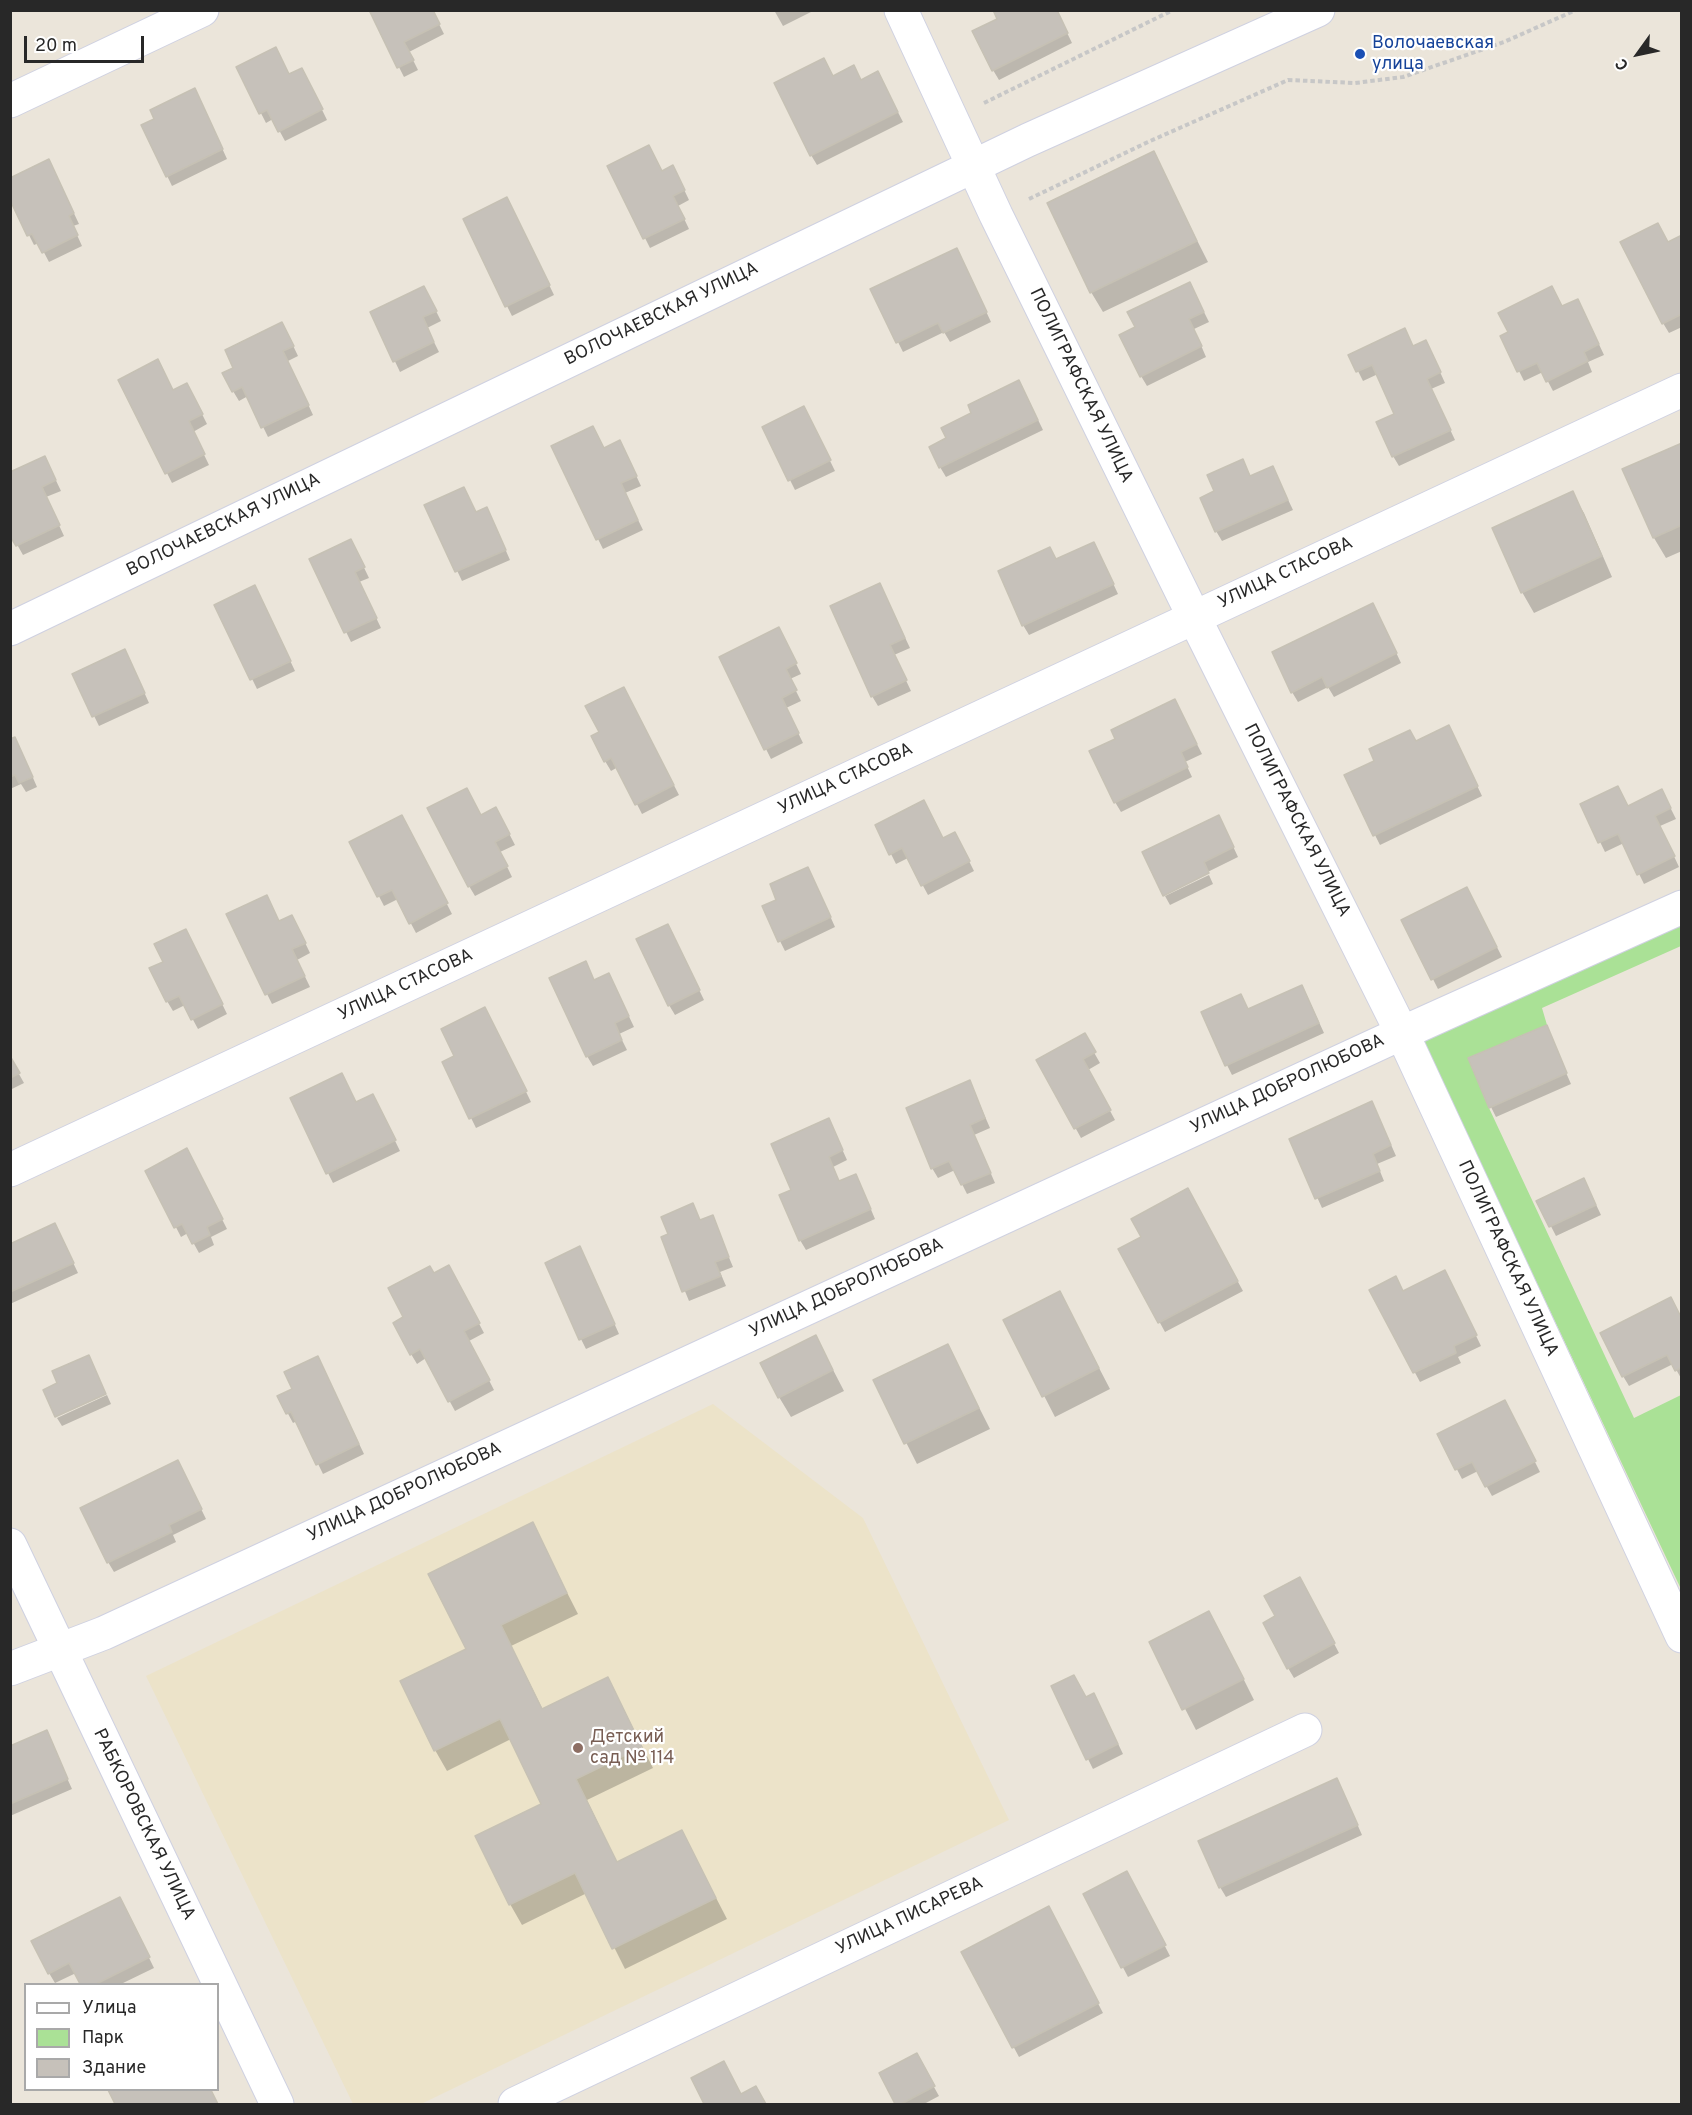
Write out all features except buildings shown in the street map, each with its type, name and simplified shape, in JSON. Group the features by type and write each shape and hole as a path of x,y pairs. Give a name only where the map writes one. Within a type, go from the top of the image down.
{"street":[{"path":"10,101 202,10"},
{"name":"ПОЛИГРАФСКАЯ УЛИЦА","path":"901,10 996,215 1402,1032 1682,1636"},
{"name":"ВОЛОЧАЕВСКАЯ УЛИЦА","path":"10,629 973,166 1318,10"},
{"name":"УЛИЦА СТАСОВА","path":"10,1170 1682,390"},
{"name":"УЛИЦА ДОБРОЛЮБОВА","path":"10,1669 104,1633 1402,1032 1682,907"},
{"name":"РАБКОРОВСКАЯ УЛИЦА","path":"10,1545 219,1983"},
{"name":"УЛИЦА ПИСАРЕВА","path":"515,2104 1305,1730"},
{"name":"РАБКОРОВСКАЯ УЛИЦА","path":"219,1983 277,2104"}],"path":[{"path":"951,119 1173,10"},
{"path":"996,215 1149,142 1288,80 1354,83 1403,77 1504,42 1576,10"}],"shaded area":[{"name":"Детский сад № 114","path":"713,1404 863,1518 1009,1820 421,2104 353,2104 146,1676"}],"green space":[{"path":"1681,923 1681,946 1542,1008 1547,1025 1468,1058 1489,1108 1634,1418 1681,1395 1681,1589 1423,1041"}],"place":[{"name":"Волочаевская улица","path":"1360,54"},
{"name":"Детский сад № 114","path":"578,1748"}]}
